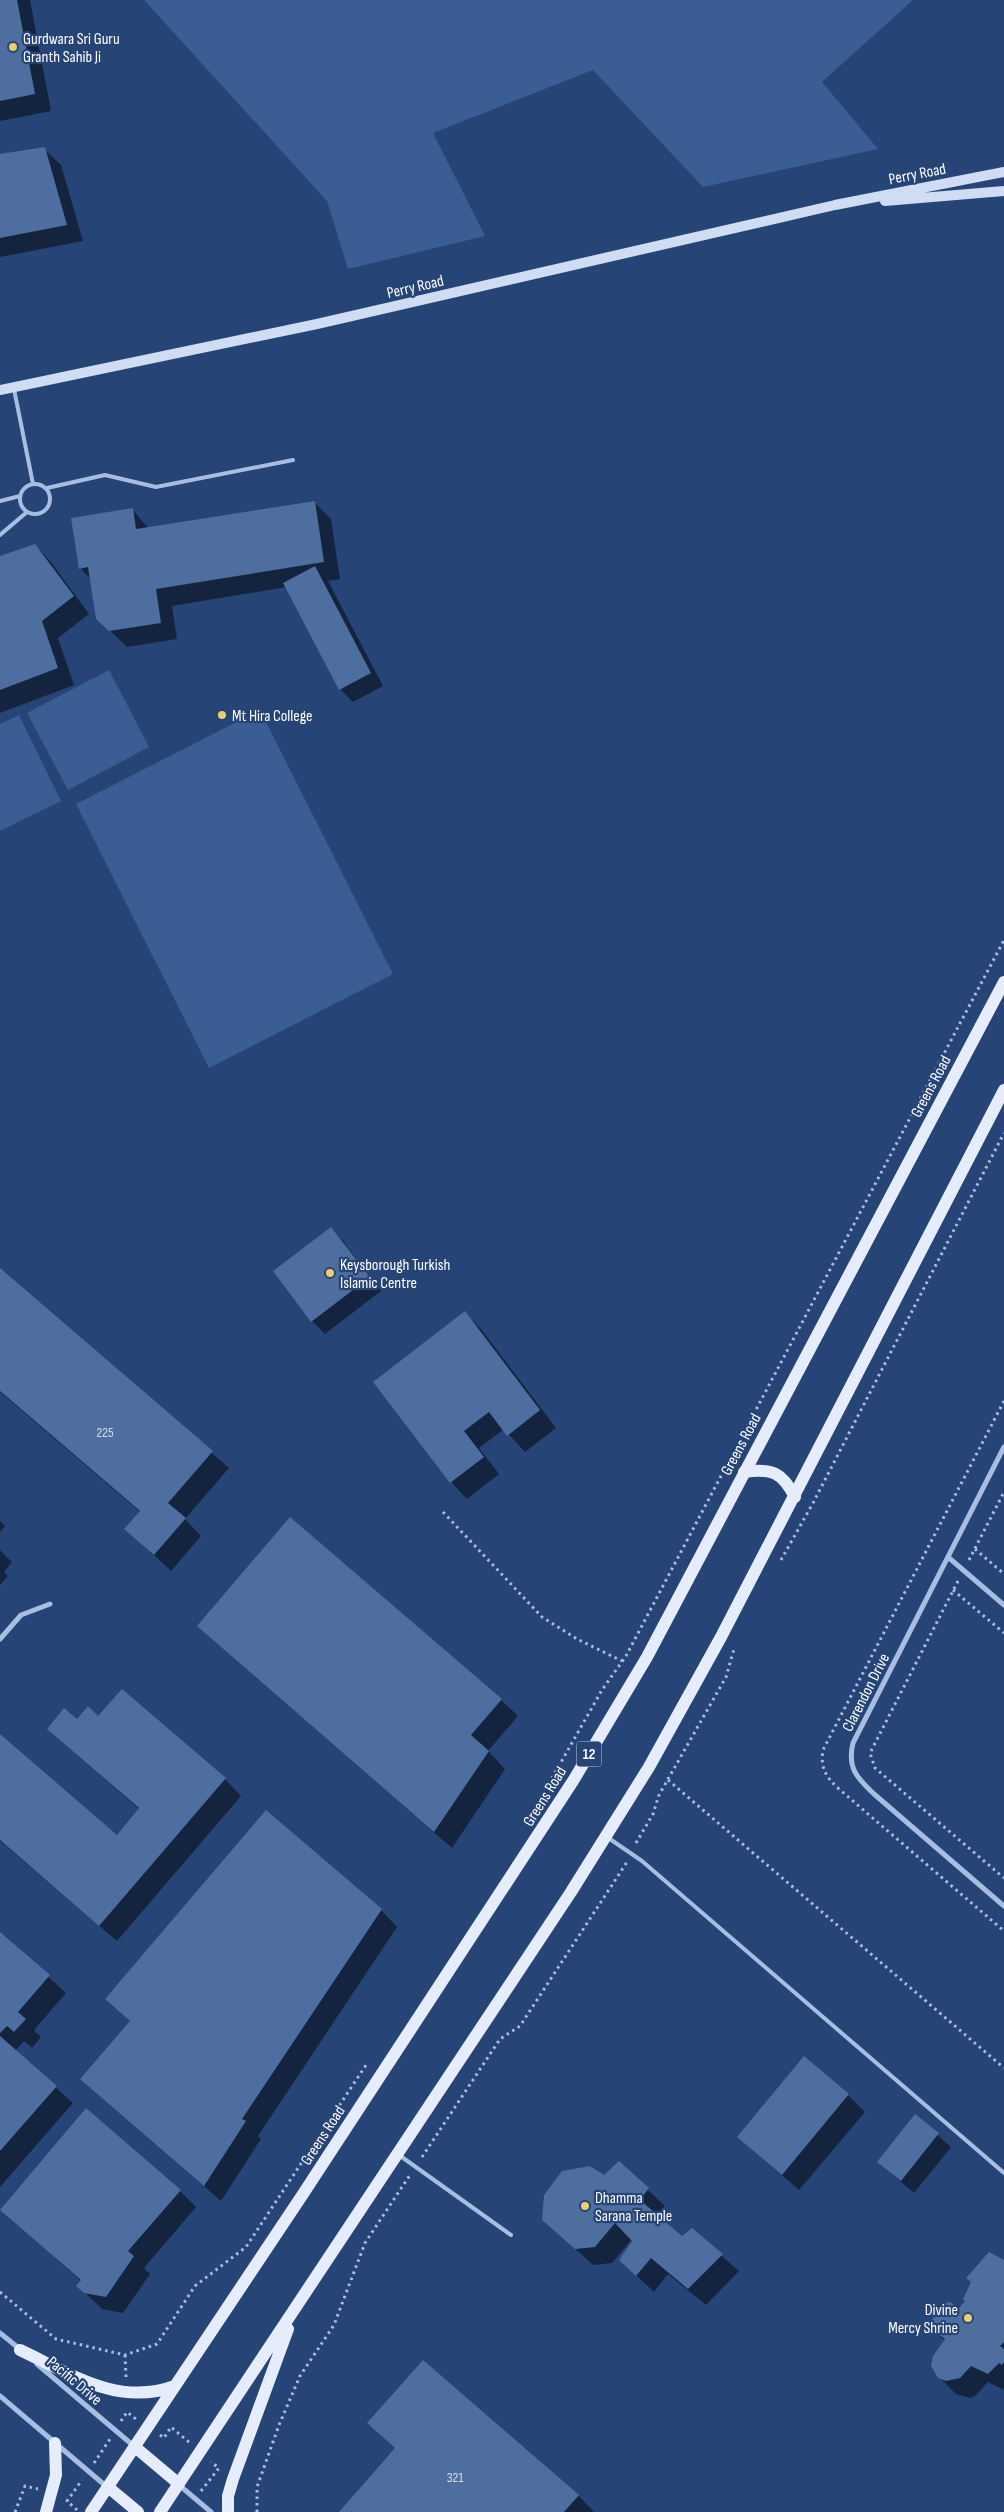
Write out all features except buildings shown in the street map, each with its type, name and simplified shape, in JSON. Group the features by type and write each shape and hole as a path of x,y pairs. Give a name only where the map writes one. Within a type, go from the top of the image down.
{"main road":[{"name":"Perry Road","path":"0,390 317,324 835,205 1004,172"},
{"name":"Perry Road","path":"835,205 1004,191"},
{"name":"Greens Road","path":"91,2512 309,2186 573,1781 647,1657 1004,982"},
{"path":"160,2512 398,2154 605,1837 688,1698 795,1497 1004,1090"},
{"path":"744,1472 756,1470 778,1474 786,1481 795,1497"},
{"path":"228,2512 228,2496 233,2479 296,2308"},
{"path":"20,2350 85,2380 119,2391 141,2394 156,2393 175,2386"},
{"path":"46,2512 56,2475 55,2443"},
{"path":"135,2447 179,2484"},
{"path":"108,2488 138,2512"}],"street":[{"name":"Clarendon Drive","path":"1004,1447 853,1743 849,1758 853,1770 874,1794 1004,1906"},
{"path":"948,1557 1004,1606"},
{"path":"0,1639 20,1615 50,1604"},
{"name":"Pacific Drive","path":"0,2333 135,2447"},
{"path":"0,2396 108,2488"},
{"path":"179,2484 211,2512"}],"lane":[{"path":"13,387 33,484"},
{"path":"47,488 50,502 46,510 36,514 26,512 20,503 20,496 24,488 33,484 43,485 47,488 105,475 156,487 293,460"},
{"path":"0,501 20,496"},
{"path":"0,535 26,512"},
{"path":"605,1837 647,1866 1004,2173"},
{"path":"398,2154 511,2235"}],"path":[{"path":"538,1803 602,1690 622,1661 1004,940"},
{"path":"1004,1401 823,1750 822,1766 829,1779 839,1789 1004,1931"},
{"path":"1004,1492 870,1753 875,1768 1004,1878"},
{"path":"443,1512 542,1617 585,1643 622,1661"},
{"path":"975,1548 1004,1574"},
{"path":"954,1590 1004,1633"},
{"path":"668,1780 1004,2068"},
{"path":"0,2292 56,2339 125,2355 157,2344 195,2286 246,2247 372,2056"},
{"path":"195,2499 219,2468 200,2452"}],"shaded area":[{"path":"144,0 913,0 822,82 878,149 703,187 593,70 433,133 485,236 348,269 327,201"},
{"path":"109,670 149,747 68,790 27,713"},
{"path":"260,710 393,974 209,1068 76,804"},
{"path":"19,715 61,801 0,831 0,724"}],"place":[{"name":"Gurdwara Sri Guru Granth Sahib Ji","path":"13,47"},
{"name":"Mt Hira College","path":"222,715"},
{"name":"Keysborough Turkish Islamic Centre","path":"330,1273"},
{"name":"Dhamma Sarana Temple","path":"585,2206"},
{"name":"Divine Mercy Shrine","path":"968,2318"}]}
